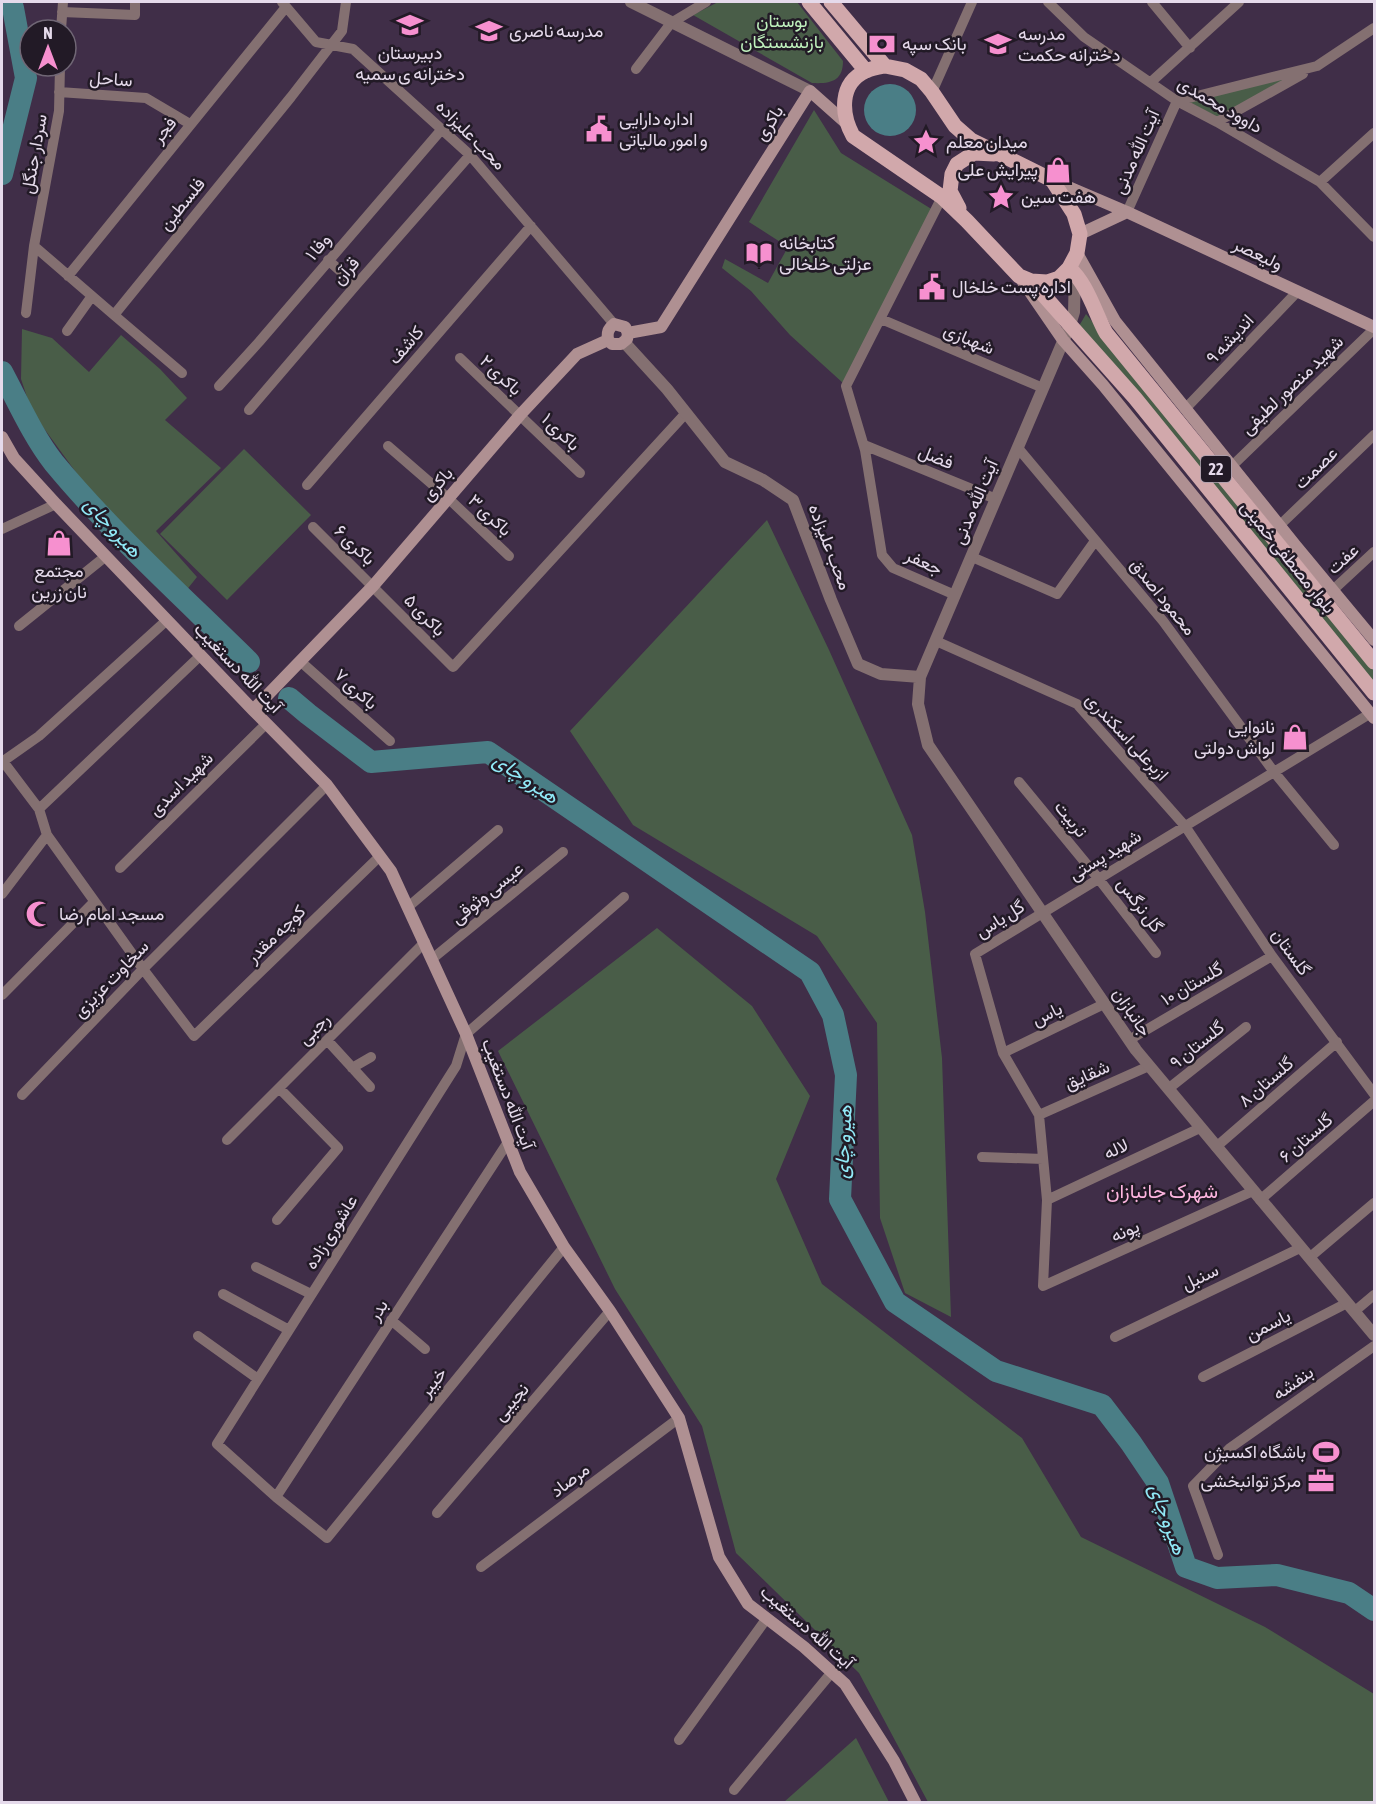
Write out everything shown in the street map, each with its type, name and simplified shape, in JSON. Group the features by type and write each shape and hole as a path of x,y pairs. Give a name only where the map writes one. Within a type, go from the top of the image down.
{"main road":[{"path":"809,2 866,71"},
{"path":"831,2 885,66"},
{"path":"846,123 845,94 854,79 866,71 885,66 904,70 921,79 933,92 955,126 971,140 1052,180 1074,214 1080,234 1077,254 1072,271 1059,278 1047,282 1025,279"},
{"path":"810,91 846,123 853,136 942,198 1025,279 1064,340 1104,385 1373,715"},
{"name":"باکری","path":"626,338 661,327 810,91"},
{"path":"967,220 950,191 952,174 957,164 974,153 996,154"},
{"name":"ولیعصر","path":"1052,180 1126,212 1374,328"},
{"path":"1080,234 1126,212"},
{"path":"1077,254 1115,321 1374,640"},
{"name":"بلوار مصطفی خمینی","path":"1072,271 1106,333 1374,662"},
{"name":"بلوار مصطفی خمینی","path":"1025,279 1135,398 1374,693"},
{"path":"614,324 625,327 626,338 617,345 608,340 609,328 614,324"},
{"name":"باکری","path":"253,711 373,586 520,415 577,354 608,340"},
{"name":"آیت الله دستغیب","path":"2,437 14,458 56,504 253,711 327,784 391,872 425,942 465,1034 520,1172 564,1247 610,1311 680,1418 719,1557 748,1604 845,1684 894,1761 915,1803"}],"street":[{"path":"63,7 135,15 135,2"},
{"name":"فلسطین","path":"114,315 342,31 346,2"},
{"path":"631,2 810,91"},
{"path":"636,69 671,22 706,2"},
{"path":"933,92 972,2"},
{"name":"داوود محمدی","path":"1048,2 1084,37 1152,81 1177,101 1320,182 1374,237"},
{"path":"1152,2 1190,48"},
{"path":"1152,81 1239,2"},
{"name":"محب علیزاده","path":"284,4 316,42 353,50 470,155 614,324"},
{"name":"فجر","path":"68,276 284,4"},
{"path":"1217,122 1317,66 1374,28"},
{"path":"1177,101 1317,66"},
{"name":"سردار جنگل","path":"26,313 34,246 59,111 60,78"},
{"name":"ساحل","path":"59,92 146,98 190,124"},
{"name":"آیت الله مدنی","path":"1126,212 1177,101"},
{"name":"وفا ۱","path":"219,386 442,129"},
{"path":"1320,182 1374,134"},
{"name":"قرآن","path":"249,410 470,155"},
{"path":"864,445 846,386 942,198"},
{"name":"کاشف","path":"307,485 531,226"},
{"path":"34,246 182,373"},
{"path":"328,260 356,285"},
{"name":"آیت‌ الله مدنی","path":"920,677 1070,326 1075,300 1072,271"},
{"name":"اندیشه ۹","path":"1186,408 1297,292"},
{"path":"67,331 92,296"},
{"name":"شهبازی","path":"881,319 1043,388"},
{"name":"شهید منصور لطیفی","path":"1233,465 1374,328"},
{"name":"محب علیزاده","path":"626,338 724,462 764,480 793,500 858,664 881,674 920,677"},
{"name":"باکری ۲","path":"460,358 520,415"},
{"name":"باکری ۵","path":"373,586 453,667 686,413"},
{"name":"باکری ۱","path":"520,415 580,473"},
{"name":"عصمت","path":"1280,525 1374,435"},
{"name":"فضل","path":"864,445 996,499"},
{"name":"جعفر","path":"864,445 882,555 893,568 955,595"},
{"name":"باکری ۳","path":"388,446 448,498 509,556"},
{"name":"محمود اصدق","path":"1018,448 1163,621 1274,772 1334,845"},
{"path":"2,529 56,504"},
{"name":"باکری ۶","path":"313,527 373,586"},
{"path":"972,557 1057,594 1095,541"},
{"name":"عفت","path":"1333,590 1374,552"},
{"path":"20,626 106,556"},
{"path":"143,969 47,836 39,809 2,761 39,736 167,620"},
{"name":"ازبرعلی اسکندری","path":"936,641 1077,704 1185,826"},
{"path":"39,809 201,655"},
{"name":"باکری ۷","path":"300,661 390,741"},
{"name":"جانبازان","path":"920,677 918,704 928,745 1104,1004 1149,1066 1374,1335"},
{"name":"شهید پستی","path":"1042,912 1373,715"},
{"name":"شهید اسدی","path":"120,868 266,724"},
{"name":"تربیت","path":"1019,782 1098,878"},
{"name":"سخاوت عزیزی","path":"22,1095 143,969 327,784"},
{"name":"گلستان","path":"1185,826 1272,956 1374,1094"},
{"path":"408,907 498,830"},
{"path":"2,894 47,836"},
{"name":"عیسی وثوقی","path":"432,959 563,852"},
{"name":"کوچه مقدر","path":"143,969 194,1036 380,856"},
{"name":"گل نرگس","path":"1098,878 1156,953"},
{"path":"465,1034 624,897"},
{"path":"2,995 94,902"},
{"name":"گل یاس","path":"1004,1053 975,954 1042,912"},
{"name":"رجبی","path":"227,1140 425,942"},
{"name":"گلستان ۱۰","path":"1129,1040 1272,956"},
{"name":"یاس","path":"1004,1053 1104,1004"},
{"name":"گلستان ۹","path":"1168,1089 1246,1027"},
{"name":"عاشوری زاده","path":"276,1497 217,1444 456,1066 465,1034"},
{"path":"327,1040 370,1087"},
{"name":"گلستان ۸","path":"1216,1147 1337,1042"},
{"path":"1004,1053 1039,1115 1047,1200"},
{"path":"352,1068 371,1057"},
{"name":"شقایق","path":"1039,1115 1149,1066"},
{"path":"277,1221 338,1148 279,1088"},
{"name":"گلستان ۶","path":"1256,1195 1374,1101"},
{"name":"لاله","path":"1047,1200 1200,1128"},
{"name":"بدر","path":"276,1497 508,1142"},
{"path":"982,1157 1043,1159"},
{"name":"پونه","path":"1047,1200 1043,1286 1256,1195"},
{"path":"1309,1258 1374,1203"},
{"name":"خیبر","path":"276,1497 327,1538 564,1247"},
{"name":"سنبل","path":"1115,1336 1300,1248"},
{"path":"256,1267 311,1294"},
{"path":"223,1294 289,1330"},
{"name":"یاسمن","path":"1203,1377 1374,1295"},
{"name":"نجیبی","path":"437,1513 610,1311"},
{"path":"391,1320 425,1349"},
{"path":"198,1336 258,1379"},
{"name":"بنفشه","path":"1218,1555 1193,1486 1230,1448 1374,1346"},
{"name":"مرصاد","path":"481,1567 680,1418"},
{"path":"679,1740 767,1618"},
{"path":"734,1790 832,1672"}],"green space":[{"name":"بوستان بازنشستگان","path":"718,2 797,2 843,61 841,73 830,82 812,83 693,15"},
{"path":"1294,76 1217,117 1189,102"},
{"path":"814,110 841,153 933,210 843,383 790,335 751,291 722,268 725,259 768,283 788,247 749,222"},
{"path":"1086,314 1374,666 1374,687 1079,326"},
{"path":"22,329 52,338 89,372 121,335 160,369 187,398 165,420 221,468 156,531 197,577 185,592 86,486 32,412 21,379"},
{"path":"244,449 311,515 227,600 160,534"},
{"path":"767,520 829,650 912,835 925,912 942,1058 951,1317 905,1293 880,1218 877,1023 817,936 633,825 570,731"},
{"path":"657,928 752,1006 810,1096 776,1179 822,1284 1022,1438 1081,1537 1265,1627 1374,1694 1374,1802 928,1802 859,1673 736,1553 702,1426 615,1289 498,1051"},
{"path":"856,1738 889,1802 784,1802"}],"shaded area":[{"path":"890,84 904,88 912,96 916,110 912,124 904,132 890,136 876,132 868,124 864,110 868,96 876,88"}],"waterway":[{"name":"هیرو چای","path":"2,174 26,78 13,8"},
{"name":"هیرو چای","path":"2,372 46,453 76,489 124,540 249,662"},
{"name":"هیرو چای","path":"289,698 371,762 488,752 810,972 833,1015 846,1075 840,1199 895,1302 996,1371 1102,1405 1158,1483 1186,1567 1217,1578 1277,1575 1349,1593 1374,1610"}],"place":[{"name":"دبیرستان دخترانه ی سمیه","path":"410,25"},
{"name":"مدرسه ناصری","path":"489,31"},
{"name":"بانک سپه","path":"882,44"},
{"name":"مدرسه دخترانه حکمت","path":"998,44"},
{"name":"اداره دارایی و امور مالیاتی","path":"599,129"},
{"name":"میدان معلم","path":"926,142"},
{"name":"پیرایش علی","path":"1058,170"},
{"name":"هفت سین","path":"1001,197"},
{"name":"کتابخانه عزلتی خلخالی","path":"759,253"},
{"name":"اداره پست خلخال","path":"932,287"},
{"name":"مجتمع نان زرین","path":"59,543"},
{"name":"نانوایی لواش دولتی","path":"1295,737"},
{"name":"مسجد امام رضا","path":"39,914"},
{"name":"باشگاه اکسیژن","path":"1326,1452"},
{"name":"مرکز توانبخشی","path":"1321,1481"}],"district":[{"name":"شهرک جانبازان","path":"1162,1191"}]}
